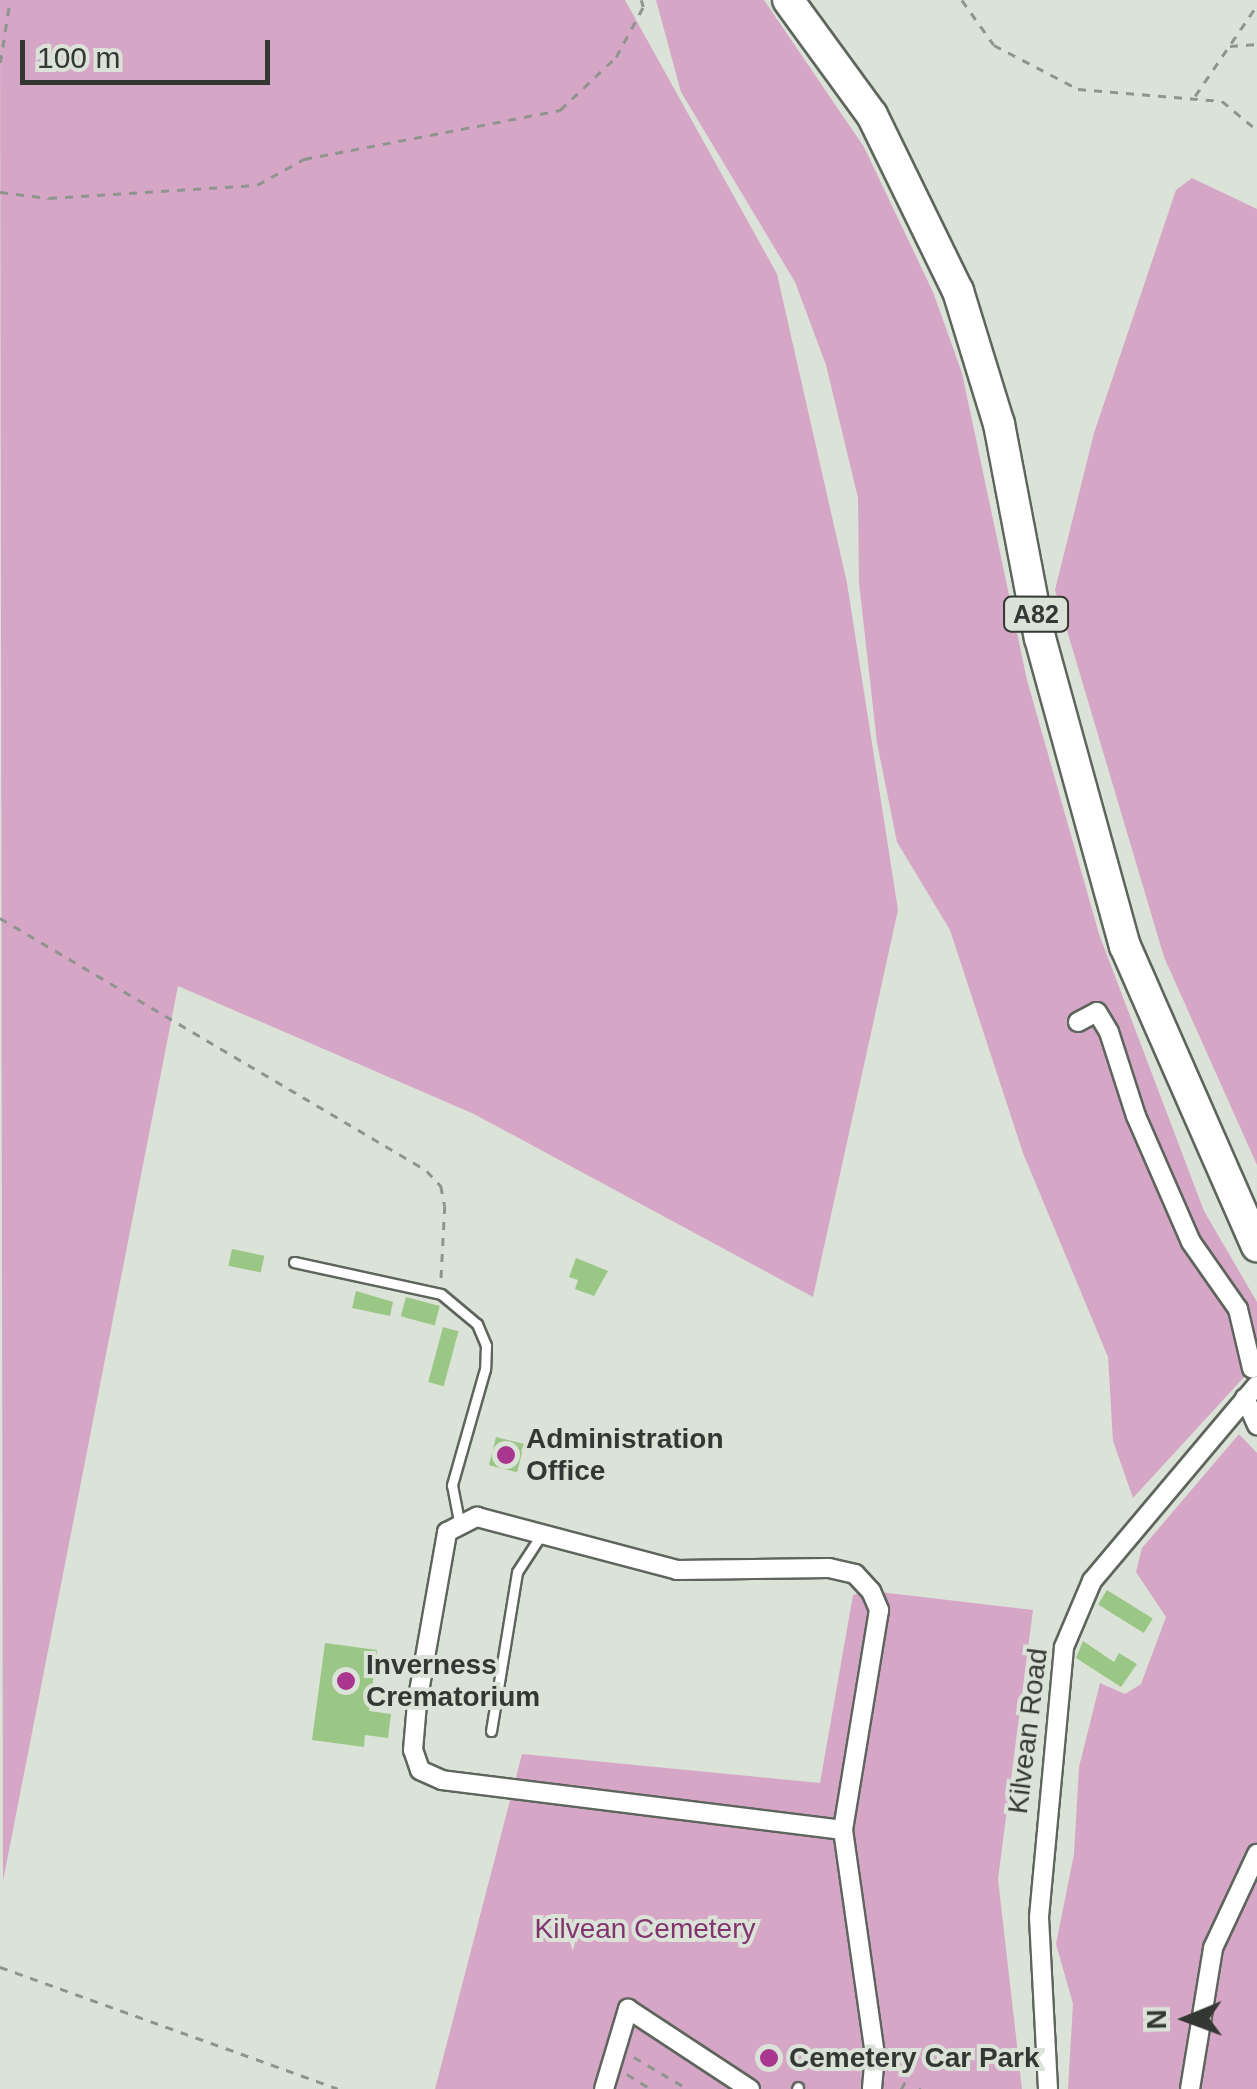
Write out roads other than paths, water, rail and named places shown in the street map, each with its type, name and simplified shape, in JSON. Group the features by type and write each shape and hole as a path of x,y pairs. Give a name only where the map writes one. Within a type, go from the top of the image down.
{"highway":[{"name":"A82","path":"788,0 872,115 958,291 999,424 1040,638 1125,946 1257,1246"}],"street":[{"path":"1078,1022 1097,1012 1108,1032 1136,1116 1197,1255 1238,1309 1257,1426"},
{"name":"Kilvean Road","path":"1048,2089 1039,1917 1064,1646 1092,1582 1252,1384"},
{"path":"843,1830 442,1780 420,1770 413,1750 417,1703 442,1543 459,1522 477,1517 677,1570 829,1568 854,1574 879,1610 843,1830 875,2054 872,2089"},
{"path":"1190,2089 1213,1948 1257,1854"},
{"path":"604,2089 628,2009 750,2089"}],"lane":[{"path":"294,1262 441,1294 466,1310 486,1345 452,1484 459,1522"},
{"path":"492,1732 517,1572 541,1534"}],"place":[{"name":"Administration Office","path":"506,1455"},
{"name":"Inverness Crematorium","path":"346,1681"},
{"name":"Cemetery Car Park","path":"769,2058"}],"park label":[{"name":"Kilvean Cemetery","path":"645,1929"}]}
